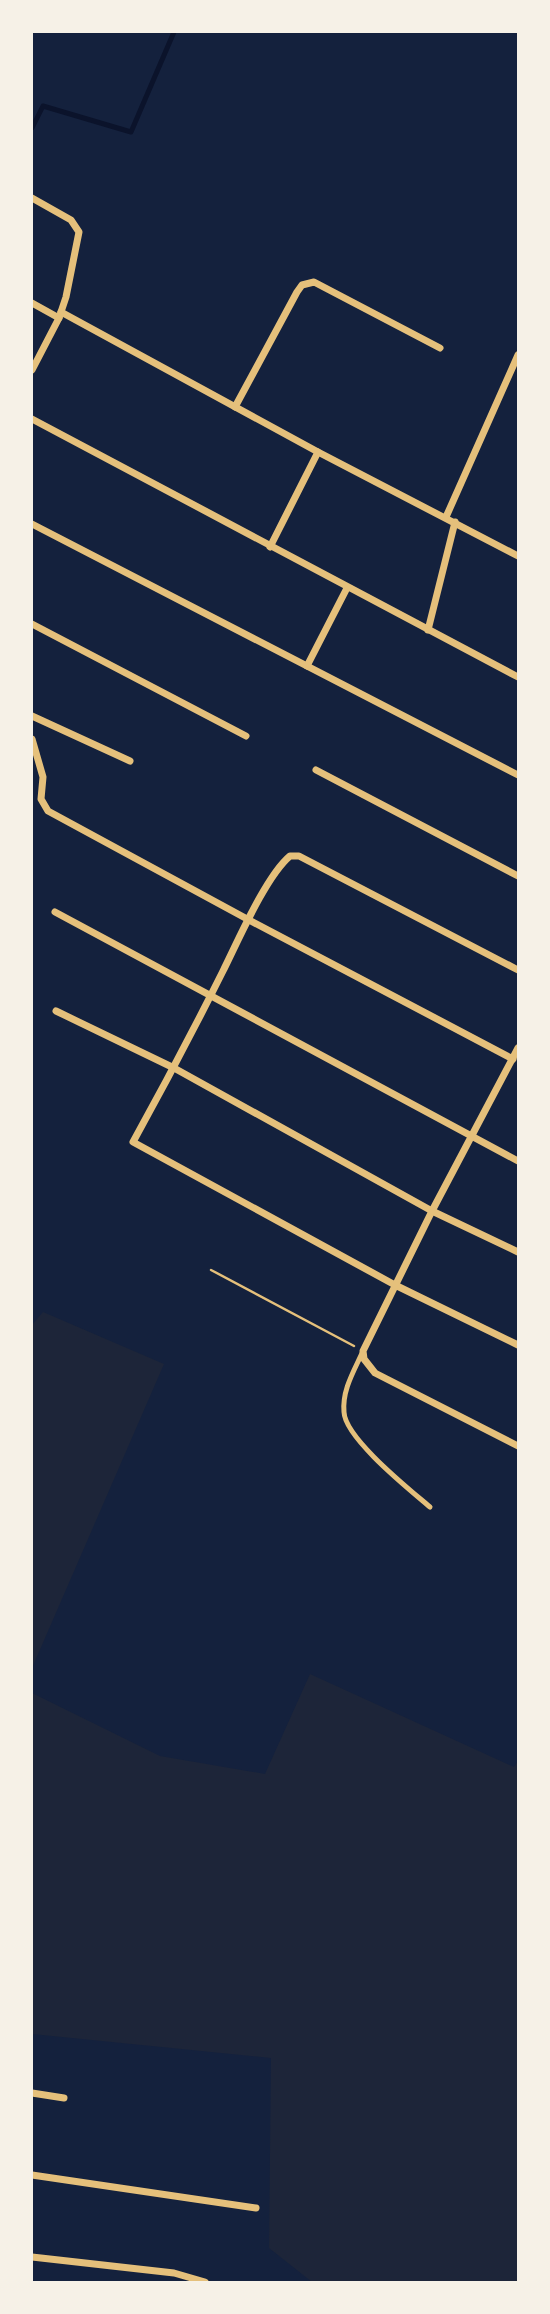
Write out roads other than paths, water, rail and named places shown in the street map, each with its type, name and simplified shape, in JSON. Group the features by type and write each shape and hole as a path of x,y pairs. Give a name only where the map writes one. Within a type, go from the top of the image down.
{"street":[{"path":"32,198 71,220 79,232 60,315 32,370"},
{"path":"235,407 302,285 314,282 440,348"},
{"path":"32,303 60,315 519,556"},
{"path":"446,517 519,355"},
{"path":"32,419 519,677"},
{"path":"270,547 318,452"},
{"path":"428,630 455,522"},
{"path":"32,524 519,775"},
{"path":"307,666 347,587"},
{"path":"32,624 246,736"},
{"path":"32,716 130,761"},
{"path":"32,739 43,776 41,799 48,811 513,1059"},
{"path":"316,770 519,876"},
{"path":"519,970 299,856 290,856 281,864 249,920 133,1142 396,1285 519,1345"},
{"path":"55,912 519,1161"},
{"path":"56,1011 174,1068 432,1211 519,1252"},
{"path":"519,1048 432,1211 363,1351 364,1359 375,1373 519,1446"},
{"path":"32,2093 64,2098"},
{"path":"32,2175 256,2208"},
{"path":"32,2258 174,2273 205,2283"}],"lane":[{"path":"363,1351 344,1392 344,1415 353,1435 430,1507"}],"waterway":[{"path":"32,128 43,106 131,132 174,32"}]}
